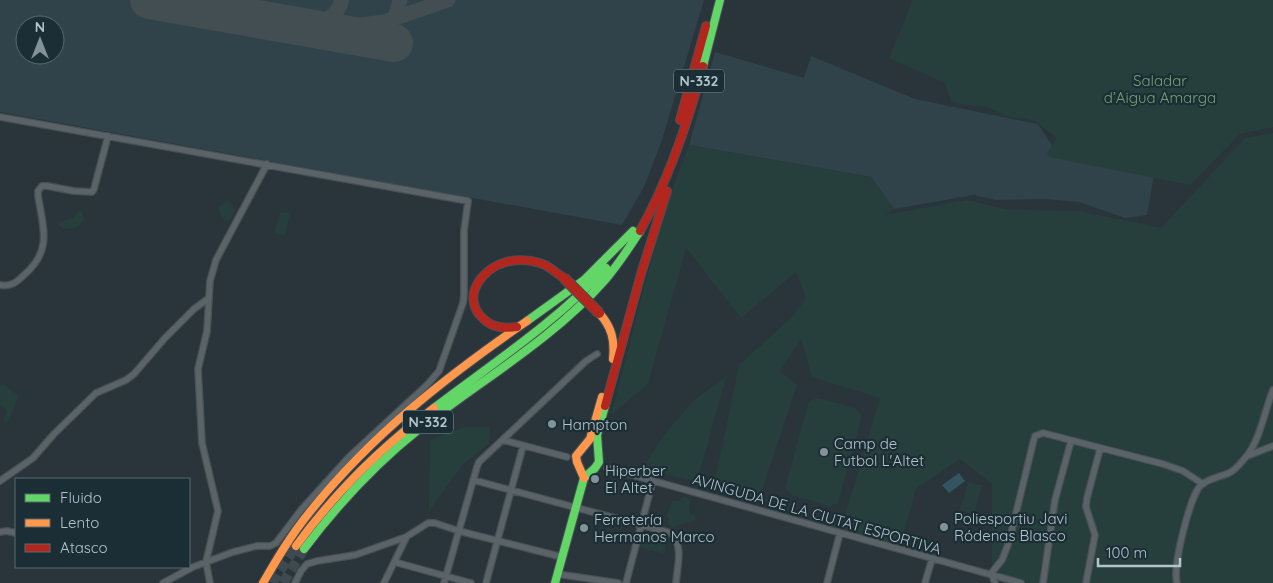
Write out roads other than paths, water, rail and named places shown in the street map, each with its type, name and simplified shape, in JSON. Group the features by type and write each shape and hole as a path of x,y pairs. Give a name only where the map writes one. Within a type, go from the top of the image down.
{"main road":[{"name":"N-332","path":"714,0 675,138 652,198 620,251 603,272 563,311 425,413 371,459 321,510 300,548 338,504 378,464 439,413 544,337 586,301 620,262 639,234 674,160 693,101 720,0"},
{"path":"603,401 674,160"},
{"path":"263,583 281,550 308,511 352,462 392,424 442,383 595,271 633,231"},
{"path":"520,326 493,327 480,317 474,306 473,297 482,275 501,264 522,259 542,263 564,278 609,325 614,342 597,433 587,462 556,578"}],"street":[{"path":"0,117 468,201 464,231 463,303 439,371 427,385 373,433 326,481 276,542 270,546 257,546 233,552 193,567 163,583"},
{"path":"0,285 19,282 40,258 44,239 38,194 40,188 46,186 92,192 108,136"},
{"path":"210,583 206,562 218,511 202,443 198,369 207,330 210,282 216,260 267,164"},
{"path":"0,481 33,458 54,434 96,393 126,380 134,374 165,338 194,309 209,298"},
{"path":"444,583 473,480 480,462 586,361 597,354"},
{"path":"1177,583 1176,566 1188,516 1196,494 1203,484 1229,473 1247,456 1258,436 1273,390"},
{"path":"513,430 513,438 520,445"},
{"path":"995,583 992,576 1010,542 1035,436 1043,433 1183,471 1203,484"},
{"path":"503,440 520,445"},
{"path":"1043,583 1055,500 1071,441"},
{"path":"486,583 511,490 520,445"},
{"name":"AVINGUDA DE LA CIUTAT ESPORTIVA","path":"520,445 653,480 1020,583"},
{"path":"1247,456 1273,446"},
{"path":"1086,583 1095,535 1086,507 1100,449"},
{"path":"473,480 671,533 675,537 679,549 676,583"},
{"path":"626,583 653,480"},
{"path":"295,583 307,564 355,555 406,538 428,523 436,523 459,531 562,558"},
{"path":"0,532 7,531 15,534"},
{"path":"826,583 840,534"},
{"path":"384,583 406,538"},
{"path":"925,583 932,559"},
{"path":"398,563 471,583"},
{"path":"556,578 618,583"}],"tunnel":[{"path":"272,583 296,546"},
{"path":"283,583 304,549"}],"place":[{"name":"Hampton","path":"552,424"},
{"name":"Camp de Futbol L'Altet","path":"824,452"},
{"name":"Hiperber El Altet","path":"595,479"},
{"name":"Poliesportiu Javi Ródenas Blasco","path":"944,527"},
{"name":"Ferretería Hermanos Marco","path":"584,528"}],"park label":[{"name":"Saladar d’Aigua Amarga","path":"1160,88"}]}
